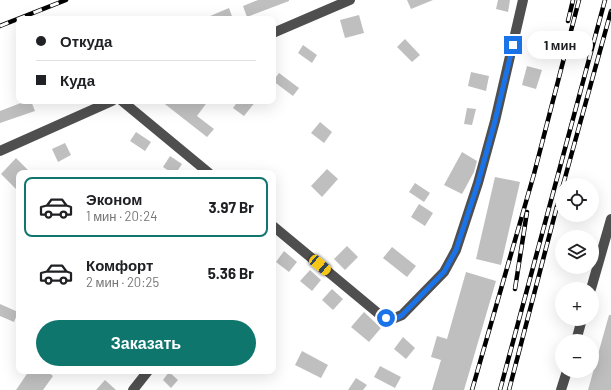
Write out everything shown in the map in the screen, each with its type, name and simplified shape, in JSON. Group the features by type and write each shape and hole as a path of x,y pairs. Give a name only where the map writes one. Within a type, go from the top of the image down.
{"street":[{"path":"276,32 350,0"},
{"path":"276,228 379,314 392,319 402,315 444,272 456,250 478,183 495,121 523,0"},
{"path":"0,151 105,104"},
{"path":"126,104 205,170"},
{"path":"594,282 607,251 611,220"},
{"path":"133,390 146,374"},
{"path":"561,390 565,378"}],"building":[{"path":"258,0 289,0 250,16 247,16 243,6"},
{"path":"407,0 433,0 411,9"},
{"path":"498,0 510,0 508,12 496,9"},
{"path":"229,8 232,16 210,16"},
{"path":"359,15 364,33 345,38 340,20"},
{"path":"405,39 420,55 412,62 397,47"},
{"path":"303,45 317,55 312,63 298,53"},
{"path":"527,66 542,70 536,89 522,85"},
{"path":"471,72 489,76 486,91 468,86"},
{"path":"279,73 299,88 293,96 276,83 276,77"},
{"path":"18,104 32,104 35,111 0,123 0,111"},
{"path":"165,104 206,104 197,116 214,129 207,137"},
{"path":"236,104 254,104 244,116 233,108"},
{"path":"467,108 476,109 472,125 464,124"},
{"path":"320,122 332,132 324,143 311,133"},
{"path":"136,132 151,142 145,151 130,141"},
{"path":"65,143 71,155 58,162 52,149"},
{"path":"462,152 477,161 474,172 462,194 444,185"},
{"path":"170,156 182,164 178,170 168,170 163,167"},
{"path":"16,158 28,170 16,170 16,189 1,174"},
{"path":"327,169 338,179 322,197 311,186"},
{"path":"495,177 520,182 501,265 476,259"},
{"path":"415,183 430,193 424,202 409,192"},
{"path":"419,204 433,213 425,226 411,217"},
{"path":"347,246 358,257 345,270 334,259"},
{"path":"392,247 416,266 407,277 383,258"},
{"path":"284,251 297,262 289,272 276,262"},
{"path":"310,270 321,280 312,291 300,281"},
{"path":"466,272 496,281 464,390 432,390 441,360 431,357 437,336 447,339"},
{"path":"332,289 343,299 333,310 322,300"},
{"path":"0,304 16,311 14,322 0,316"},
{"path":"364,312 381,328 369,342 351,327"},
{"path":"609,315 611,315 611,390 588,390 591,378 599,378 599,351"},
{"path":"403,337 415,348 406,359 394,349"},
{"path":"302,351 328,365 321,378 295,365"},
{"path":"380,366 401,377 395,388 374,377"},
{"path":"27,374 51,374 53,376 43,390 16,390"},
{"path":"168,374 171,374 178,380 171,388 163,380"},
{"path":"356,378 367,385 363,390 348,390"},
{"path":"105,380 116,390 96,390"}],"railway":[{"path":"25,16 66,0"},
{"path":"568,21 573,0"},
{"path":"472,390 534,174 579,0"},
{"path":"500,390 605,0"},
{"path":"565,178 611,11"},
{"path":"0,26 16,20"},
{"path":"515,289 527,212"},
{"path":"509,390 555,214"}],"route":[{"path":"386,318 392,319 402,315 422,296 444,272 456,250 478,183 495,121 513,45"}]}
